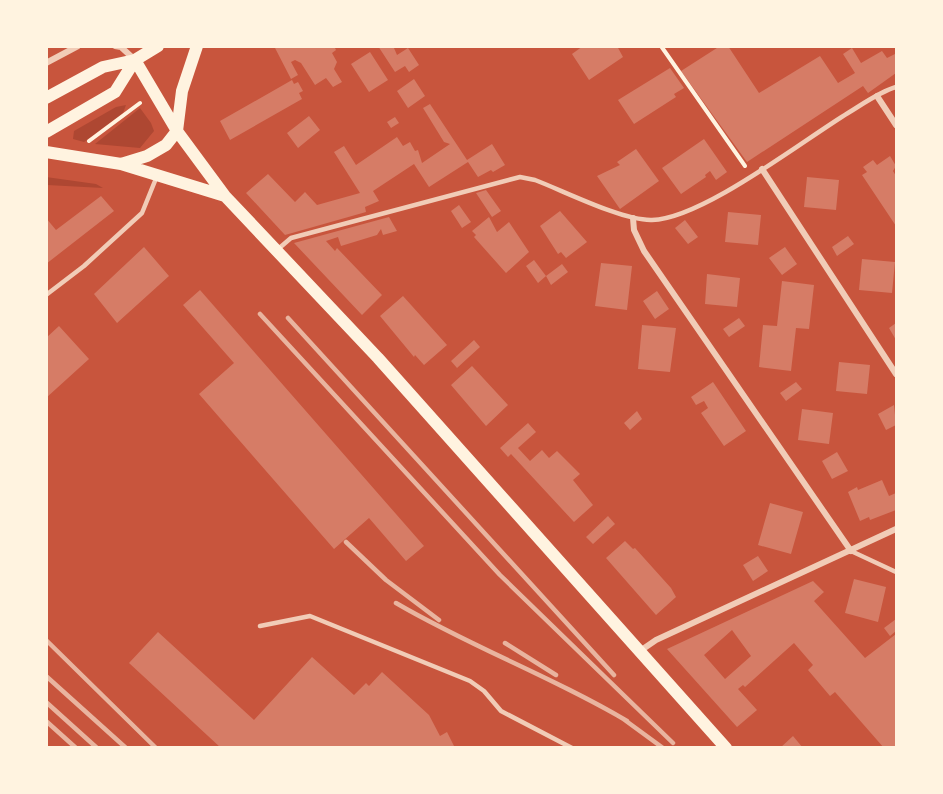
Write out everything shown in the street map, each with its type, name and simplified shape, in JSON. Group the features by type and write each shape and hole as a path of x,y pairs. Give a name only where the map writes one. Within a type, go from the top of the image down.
{"main road":[{"path":"46,98 103,67 135,60 158,46"},
{"path":"121,164 147,156 166,145 177,131 182,91 197,46"},
{"path":"135,60 177,131 225,196 378,358 726,747"},
{"path":"46,132 115,92 135,60"},
{"path":"46,152 121,164 225,196"}],"street":[{"path":"46,63 78,46"},
{"path":"115,46 121,48 135,60"},
{"path":"877,96 897,125"},
{"path":"762,169 897,374"},
{"path":"633,218 634,230 644,251 851,551"},
{"path":"639,652 656,640 897,529"}],"lane":[{"path":"276,251 291,238 520,177 535,180 633,218 651,220 673,218 713,200 877,96 897,87"},
{"path":"46,295 84,266 142,213 157,176"},
{"path":"851,551 897,572"},
{"path":"260,626 310,616 470,681 484,691 501,711 572,747"}],"path":[{"path":"661,46 750,176"},
{"path":"73,157 154,90"}],"shaded area":[{"path":"126,105 123,113 84,142 73,139 74,131 116,107"},
{"path":"140,108 154,131 140,148 95,144"},
{"path":"46,177 96,184 103,188 47,185"}],"building":[{"path":"274,46 334,46 336,50 332,53 337,62 334,69 342,82 333,87 326,78 315,85 301,63 295,60 291,62 298,75 291,79"},
{"path":"378,46 397,46 394,48 397,55 408,48 419,65 409,72 405,66 395,72"},
{"path":"583,46 617,46 623,57 589,80 572,54"},
{"path":"720,46 728,46 759,93 820,56 838,83 855,73 843,54 852,48 861,63 882,51 887,58 895,54 896,73 868,93 863,86 747,162 681,71"},
{"path":"370,52 388,80 369,92 351,64"},
{"path":"670,68 684,88 674,94 676,97 634,124 618,100"},
{"path":"414,79 425,96 408,108 397,91"},
{"path":"292,80 294,84 298,82 303,91 299,93 302,99 230,140 220,121"},
{"path":"430,104 467,160 492,144 505,165 478,177 468,162 429,187 414,164 373,191 379,201 365,207 366,212 285,235 246,193 268,174 295,202 305,192 317,205 360,193 334,152 344,146 356,165 397,137 403,146 410,142 415,151 418,150 422,163 450,144 444,142 423,108"},
{"path":"309,116 320,130 298,148 287,133"},
{"path":"395,117 399,123 391,128 387,122"},
{"path":"704,139 727,172 716,180 710,171 705,175 706,177 681,194 662,168"},
{"path":"636,149 659,181 620,209 597,176 620,165 617,162"},
{"path":"890,156 896,166 893,171 896,176 896,226 862,175 867,172 863,167 873,160 877,165"},
{"path":"807,177 839,180 836,210 804,207"},
{"path":"486,190 501,211 492,217 476,193"},
{"path":"101,196 114,211 46,264 46,218 56,230"},
{"path":"459,205 471,222 462,228 451,211"},
{"path":"560,211 587,242 566,258 561,252 558,254 540,226"},
{"path":"728,212 761,215 758,245 725,242"},
{"path":"389,217 397,231 383,235 381,229 377,235 341,246 338,237 326,241 335,251 337,248 382,295 362,315 294,243"},
{"path":"489,217 497,232 509,222 529,252 506,273 474,237 476,235 472,231"},
{"path":"685,220 698,237 688,244 675,228"},
{"path":"848,236 854,244 837,256 832,247"},
{"path":"144,247 169,276 117,323 94,294"},
{"path":"785,247 797,264 782,275 769,258"},
{"path":"862,259 895,262 892,293 859,290"},
{"path":"534,260 546,276 538,283 526,266"},
{"path":"601,263 632,266 627,310 595,306"},
{"path":"562,264 568,272 551,285 546,276"},
{"path":"707,274 740,278 737,307 705,304"},
{"path":"782,281 814,285 809,329 796,328 791,371 759,367 763,325 777,326"},
{"path":"200,290 424,546 406,561 369,518 334,549 199,394 234,363 183,305"},
{"path":"657,291 669,309 655,319 643,301"},
{"path":"403,296 447,345 424,365 415,355 414,357 380,316"},
{"path":"739,318 745,326 729,337 723,329"},
{"path":"896,323 896,340 889,328"},
{"path":"642,325 676,328 670,372 638,369"},
{"path":"59,326 89,359 46,398 46,338"},
{"path":"474,340 480,347 457,368 451,361"},
{"path":"839,362 870,365 867,394 836,391"},
{"path":"472,366 508,405 486,426 451,385"},
{"path":"713,382 746,431 724,446 701,413 708,408 704,401 696,405 691,397"},
{"path":"796,382 802,389 786,401 780,393"},
{"path":"894,405 896,425 886,430 878,414"},
{"path":"802,409 833,413 829,444 798,440"},
{"path":"637,411 642,419 630,430 624,423"},
{"path":"528,423 536,432 518,448 530,461 542,450 549,458 557,451 580,474 573,480 593,505 574,522 511,454 508,457 500,448"},
{"path":"837,452 848,471 832,479 822,461"},
{"path":"882,480 889,496 896,493 896,510 870,520 869,517 860,521 848,492"},
{"path":"770,503 803,512 791,554 758,545"},
{"path":"608,516 615,524 593,544 586,537"},
{"path":"625,541 633,549 635,548 671,588 676,597 656,615 606,558"},
{"path":"758,556 768,571 753,581 743,565"},
{"path":"854,579 886,587 878,622 845,613"},
{"path":"813,581 824,592 814,601 865,658 896,634 896,748 884,748 835,692 830,696 808,670 813,665 794,643 745,687 743,685 738,689 757,710 737,727 667,649","holes":["732,630 751,656 725,679 704,655"]},
{"path":"896,619 896,631 890,636 884,628"},
{"path":"158,632 254,720 312,657 354,695 366,683 369,686 382,672 429,715 440,736 447,732 455,748 221,748 129,663"},
{"path":"793,736 803,748 780,748"}],"railway":[{"path":"260,314 500,575 673,743"},
{"path":"288,318 614,675"},
{"path":"346,542 386,580 439,620"},
{"path":"396,603 627,721"},
{"path":"46,640 156,748"},
{"path":"505,643 556,675"},
{"path":"46,676 126,748"},
{"path":"46,702 97,748"},
{"path":"622,718 663,748"},
{"path":"46,721 76,748"}]}
